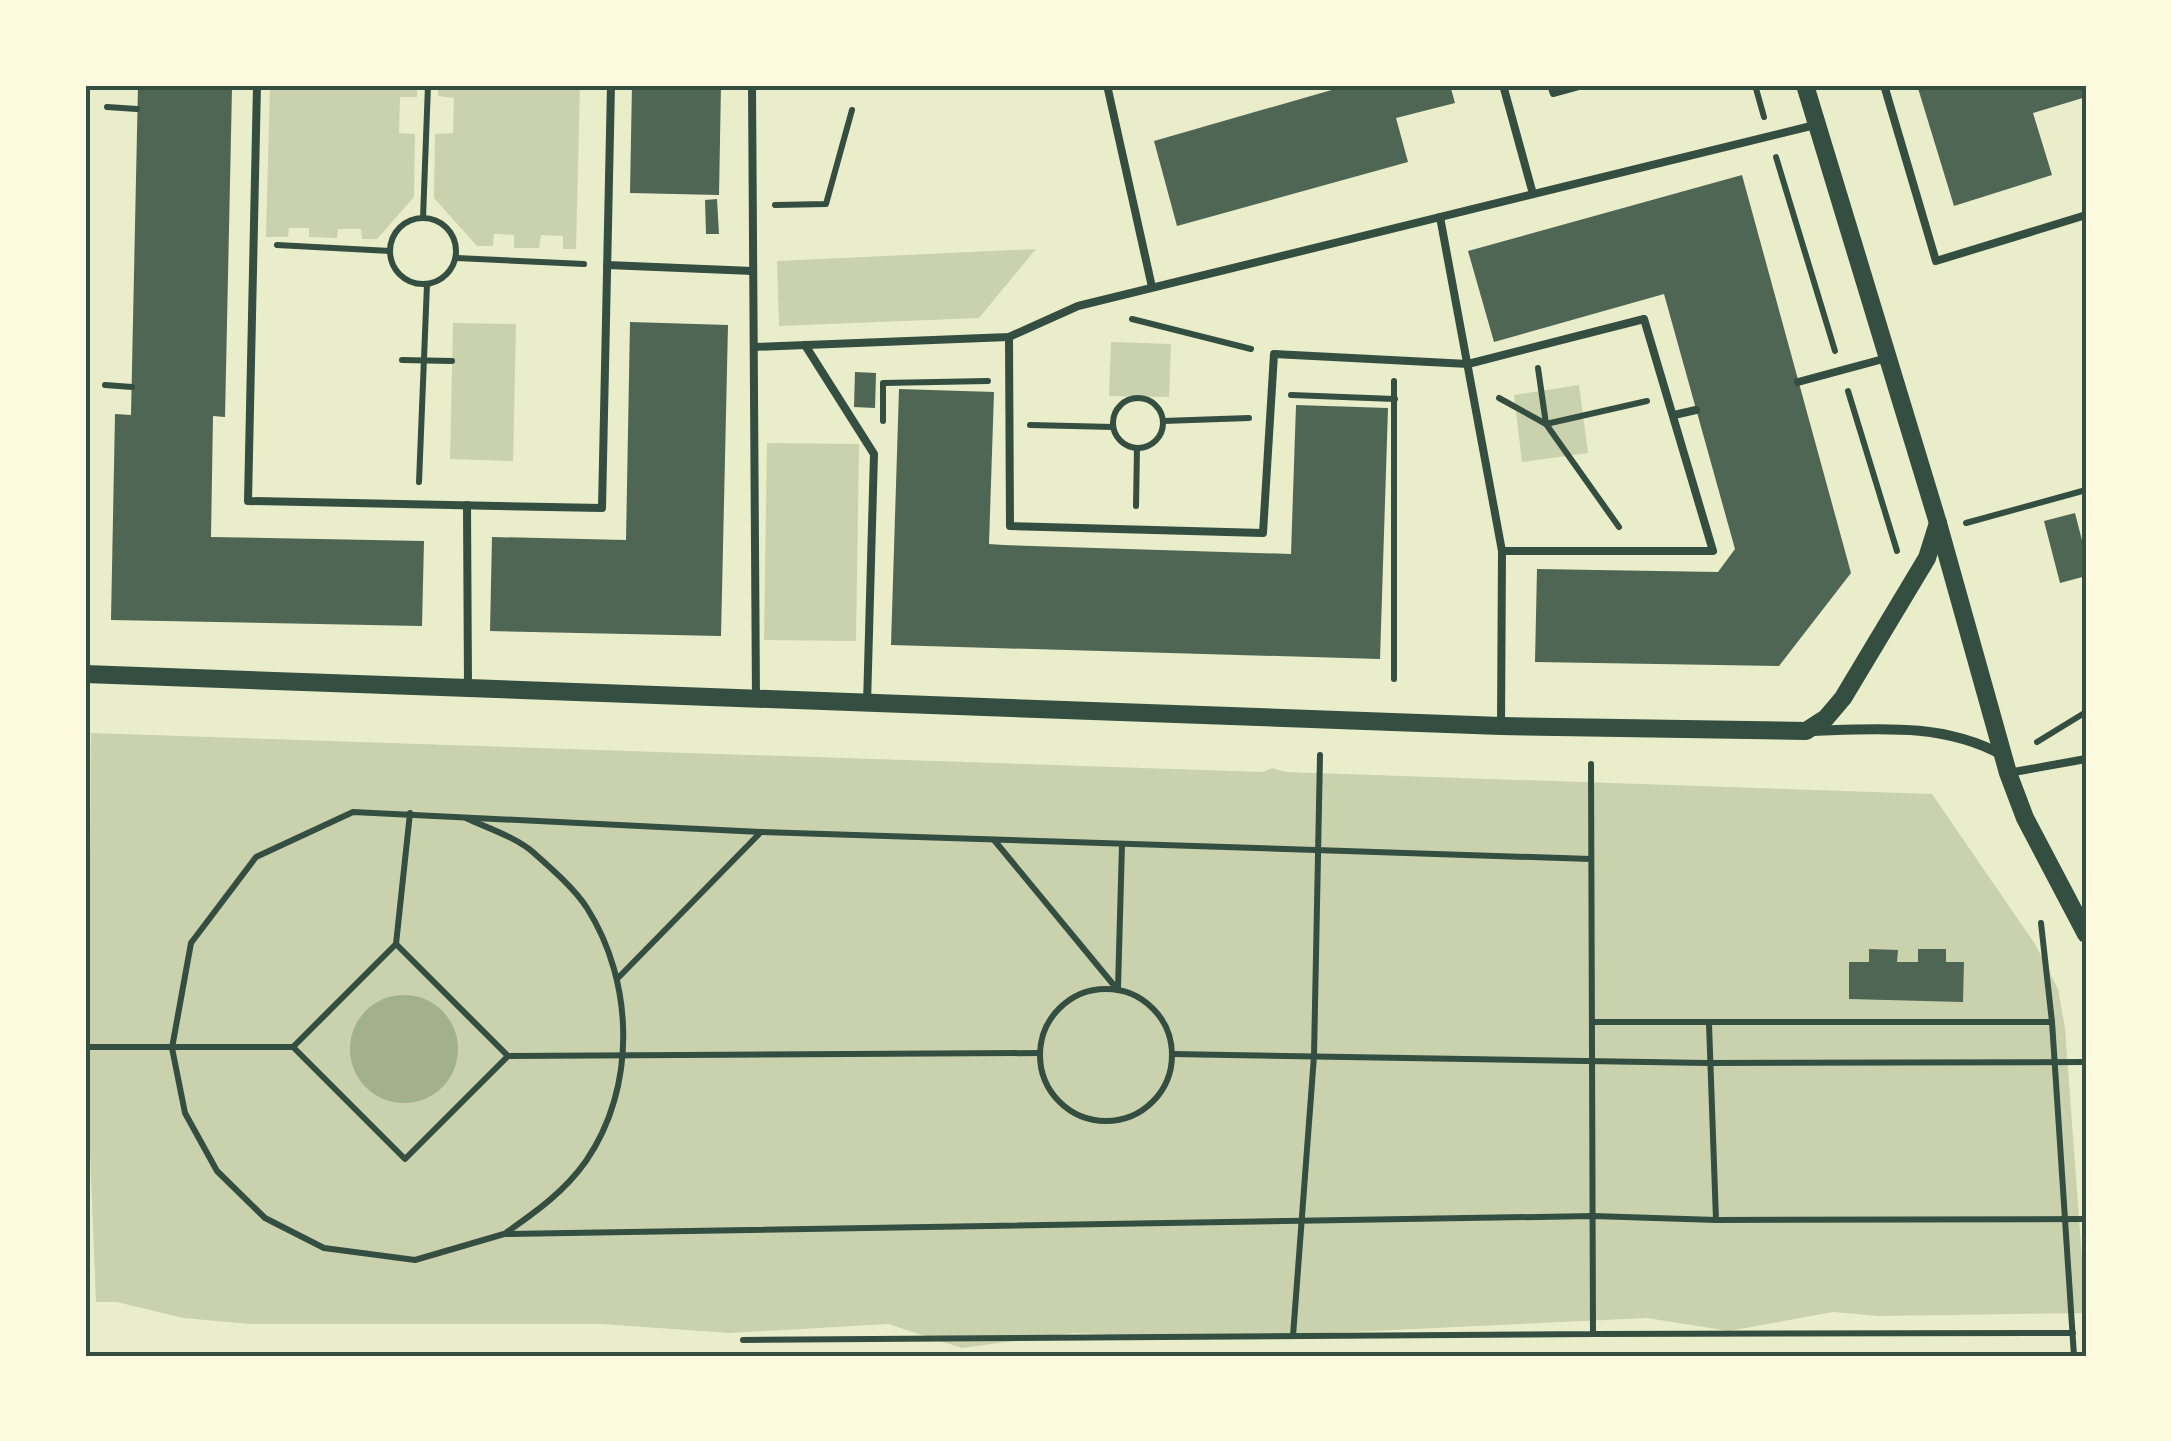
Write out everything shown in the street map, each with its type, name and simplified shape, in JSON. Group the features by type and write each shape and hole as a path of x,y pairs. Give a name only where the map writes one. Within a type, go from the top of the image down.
{"street":[{"path":"1805,85 1938,523 2006,764 2025,818 2086,934"},
{"path":"1806,731 1826,718 1843,698 1927,558 1938,523"},
{"path":"85,674 1500,726 1928,731 1976,740 2006,764"}],"lane":[{"path":"257,85 248,501 602,508 611,85"},
{"path":"752,85 756,699"},
{"path":"1108,85 1152,287"},
{"path":"1503,85 1533,194"},
{"path":"1884,85 1936,261 2086,215"},
{"path":"754,348 1010,338 1078,306 1816,125"},
{"path":"1440,217 1502,551 1500,726"},
{"path":"607,265 753,271"},
{"path":"1010,338 1010,526 1262,534 1274,354 1468,364 1644,319 1714,551 1502,551"},
{"path":"805,346 874,454 867,704"},
{"path":"1798,382 1887,358"},
{"path":"1674,416 1696,410"},
{"path":"466,505 468,687"},
{"path":"2006,764 2086,759"}],"path":[{"path":"423,218 428,85"},
{"path":"1550,85 1553,94 1586,85"},
{"path":"107,107 137,109"},
{"path":"754,204 826,204 852,110"},
{"path":"423,218 442,223 449,230 456,258 445,275 426,284 405,279 392,262 390,251 396,232 423,218"},
{"path":"254,244 390,251"},
{"path":"456,258 607,265"},
{"path":"418,503 426,284"},
{"path":"1131,319 1274,354"},
{"path":"1536,347 1546,424"},
{"path":"402,360 452,361"},
{"path":"1394,360 1394,679"},
{"path":"874,454 883,420 883,383 1009,381"},
{"path":"1472,383 1546,424 1636,551"},
{"path":"105,385 132,386"},
{"path":"1271,394 1394,399"},
{"path":"1546,424 1668,396"},
{"path":"1136,398 1144,398 1158,407 1163,421 1154,443 1137,448 1122,442 1113,427 1116,410 1136,398"},
{"path":"1163,421 1270,417"},
{"path":"1010,425 1113,427"},
{"path":"1136,529 1137,448"},
{"path":"1960,524 2086,490"},
{"path":"2028,748 2086,712"},
{"path":"1292,1336 1314,1056 1320,755"},
{"path":"1591,764 1592,1334"},
{"path":"1591,859 761,832 354,812 256,857 191,943 172,1048 185,1113 217,1171 265,1218 324,1248 415,1260 504,1234 1593,1216 1716,1220 2086,1219"},
{"path":"85,1047 293,1047 396,944 410,814"},
{"path":"460,816 531,850 586,906 618,978 624,1056 612,1110 587,1160 550,1202 504,1234"},
{"path":"618,978 761,832"},
{"path":"994,840 1118,990"},
{"path":"1118,990 1122,844"},
{"path":"2041,923 2057,1062 2074,1356"},
{"path":"396,944 508,1056 1040,1053"},
{"path":"1095,989 1118,990 1139,997 1156,1012 1168,1031 1172,1054 1169,1075 1160,1094 1126,1118 1105,1121 1084,1117 1058,1100 1042,1074 1040,1053 1044,1031 1056,1011 1074,997 1095,989"},
{"path":"1592,1022 2052,1022"},
{"path":"1710,1024 1708,1062 1716,1220"},
{"path":"293,1047 406,1159 508,1056"},
{"path":"1172,1054 1592,1061 2086,1062"},
{"path":"743,1340 2072,1333"}],"shaded area":[{"path":"270,85 417,85 417,97 400,97 399,133 415,134 414,197 377,239 362,239 361,229 338,229 337,238 309,237 309,228 289,228 288,237 266,237"},
{"path":"438,85 580,85 576,249 563,249 563,236 541,235 539,248 514,248 514,235 494,234 493,246 477,246 434,198 435,134 453,133 454,98 438,96"},
{"path":"1036,249 979,318 779,326 777,261"},
{"path":"453,323 516,324 513,461 450,459"},
{"path":"1111,342 1171,344 1169,397 1109,396"},
{"path":"1579,385 1588,453 1522,462 1514,395"},
{"path":"767,443 859,444 856,641 764,640"},
{"path":"91,733 1263,772 1272,768 1286,772 1932,794 2035,944 2058,989 2065,1028 2086,1313 1879,1316 1833,1312 1729,1331 1647,1318 1225,1338 1073,1333 962,1348 888,1324 729,1333 602,1324 250,1324 183,1318 117,1302 96,1302 88,1104"},
{"path":"404,995 425,1000 442,1011 453,1028 458,1049 453,1070 442,1087 425,1098 404,1103 383,1098 366,1087 355,1070 350,1049 355,1028 366,1011 383,1000"}],"building":[{"path":"138,85 232,88 225,417 213,416 211,537 424,541 422,626 111,620 115,414 131,415"},
{"path":"632,85 721,85 719,195 630,193"},
{"path":"1349,85 1450,85 1455,103 1396,118 1408,162 1177,226 1154,141"},
{"path":"1917,85 2086,85 2086,97 2033,113 2052,175 1954,206"},
{"path":"1742,175 1851,573 1779,666 1535,662 1537,569 1718,572 1735,549 1664,294 1494,342 1468,251"},
{"path":"717,199 719,234 706,234 705,200"},
{"path":"630,322 728,325 721,636 490,631 492,537 626,540"},
{"path":"855,372 876,373 875,408 854,407"},
{"path":"899,389 994,392 989,544 1004,545 1291,554 1296,405 1388,408 1380,659 891,645"},
{"path":"2075,513 2086,556 2086,576 2060,583 2044,521"},
{"path":"1869,949 1898,950 1897,962 1918,962 1918,949 1946,949 1946,962 1964,962 1963,1002 1849,999 1849,962 1869,962"}]}
